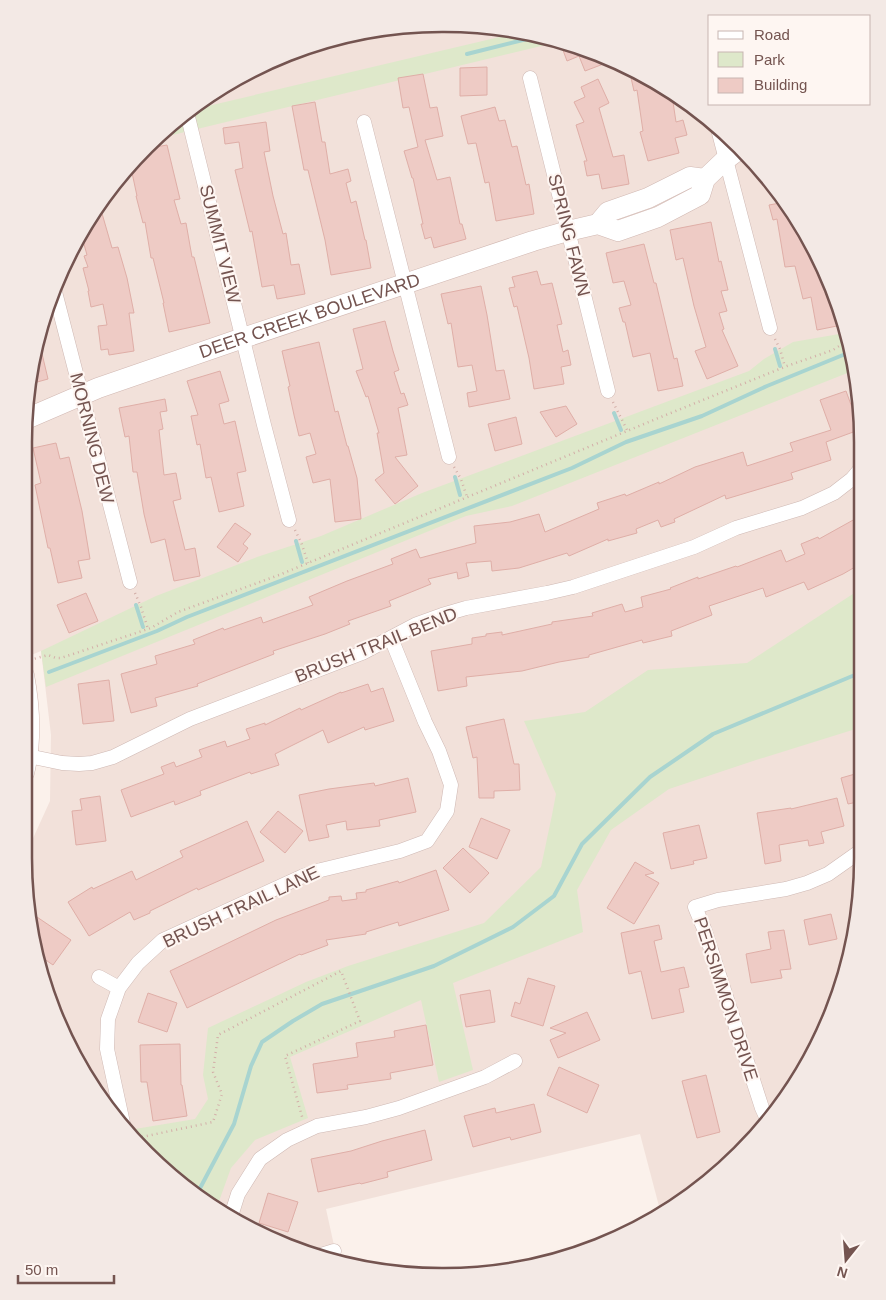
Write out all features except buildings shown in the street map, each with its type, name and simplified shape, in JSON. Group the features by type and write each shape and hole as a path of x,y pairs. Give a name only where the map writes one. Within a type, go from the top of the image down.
{"street":[{"name":"SPRING FAWN","path":"530,78 608,391"},
{"name":"SUMMIT VIEW","path":"189,120 289,520"},
{"path":"364,122 449,457"},
{"name":"DEER CREEK BOULEVARD","path":"33,416 98,388 243,338 533,241 568,230 598,224 608,212 648,198 690,177 705,179 733,154"},
{"path":"733,154 770,328"},
{"name":"MORNING DEW","path":"58,302 130,582"},
{"name":"BRUSH TRAIL BEND","path":"32,764 62,762 92,763 112,756 190,719 362,653 417,624 466,608 573,587 694,547 736,528 802,508 834,493 854,477"},
{"name":"BRUSH TRAIL LANE","path":"120,1111 107,1049 108,1019 119,988 138,963 163,940 302,876 400,852 427,841 446,811 451,785 391,638"},
{"name":"PERSIMMON DRIVE","path":"764,1113 705,931 695,907 718,900 786,889 807,883 828,874 854,856"},
{"path":"99,977 119,988"},
{"path":"233,1210 238,1194 260,1159 287,1140 317,1126 366,1117 399,1108 485,1077 515,1061"}],"path":[{"path":"770,328 780,349 785,367"},
{"path":"32,659 48,655 61,658 148,628 178,612 308,563 627,431 785,367 833,350 842,344"},
{"path":"608,391 627,431"},
{"path":"449,457 461,479 467,497"},
{"path":"289,520 301,542 308,563"},
{"path":"130,582 148,628"},
{"path":"143,1137 213,1122 222,1094 213,1072 218,1035 341,971 360,1021 285,1056 307,1131"}],"shaded area":[{"path":"443,32 470,33 523,40 549,46 575,54 625,75 648,87 693,117 714,134 752,172 769,193 799,238 822,286 840,337 846,363 853,416 854,857 850,911 840,963 832,989 799,1062 769,1107 752,1128 714,1166 659,1206 640,1134 326,1209 336,1254 286,1236 238,1213 193,1183 172,1166 134,1128 117,1107 87,1062 64,1014 46,963 36,911 32,857 32,840 50,801 51,735 41,651 32,655 33,416 40,363 54,311 87,238 117,193 134,172 172,134 193,117 238,87 311,54 363,40 389,36"}],"green space":[{"path":"501,37 545,45 170,136 210,106"},
{"path":"839,334 848,373 512,506 466,516 46,687 41,651 156,596 257,557 321,536 422,493 749,371 764,359 793,342"},
{"path":"854,593 854,729 669,789 611,830 577,890 583,932 453,983 473,1070 439,1082 421,1000 290,1057 308,1118 255,1140 231,1168 219,1201 172,1166 135,1129 195,1119 208,1099 203,1075 208,1028 306,982 348,966 484,923 541,867 556,794 524,721 585,712 648,670 747,663"}],"waterway":[{"path":"467,54 523,40"},
{"path":"775,349 780,366"},
{"path":"49,672 572,468 626,442 702,416 767,386 844,355"},
{"path":"614,413 621,430"},
{"path":"455,477 460,495"},
{"path":"296,541 302,562"},
{"path":"136,605 143,627"},
{"path":"200,1188 234,1124 251,1066 262,1042 322,1004 434,966 513,927 554,896 582,844 650,777 713,734 854,675"}]}
